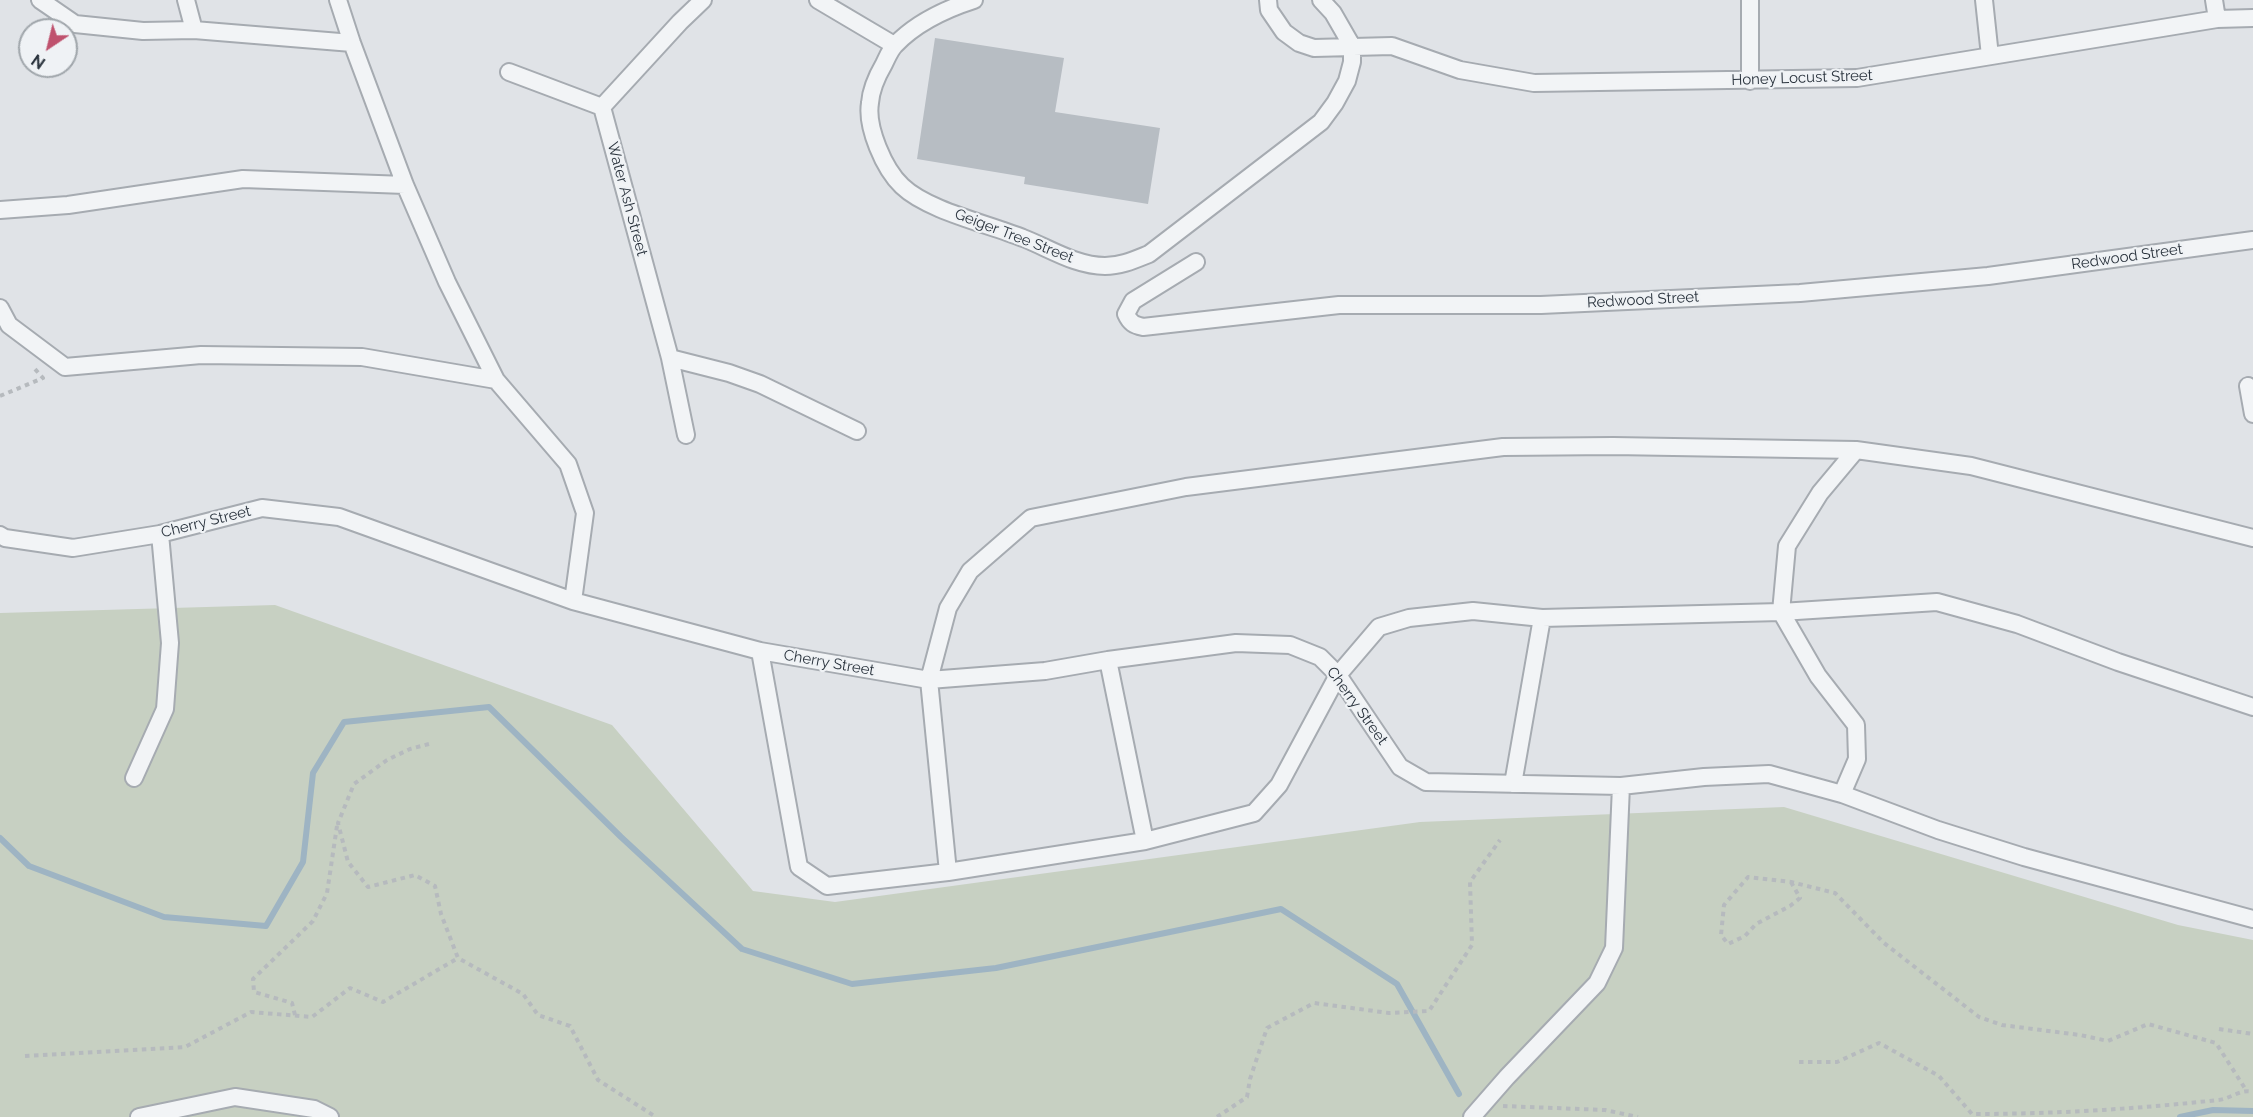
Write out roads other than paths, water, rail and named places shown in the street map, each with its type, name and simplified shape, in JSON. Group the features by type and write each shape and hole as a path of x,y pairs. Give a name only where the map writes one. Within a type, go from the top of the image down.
{"street":[{"path":"39,0 75,24 143,32 194,30 352,43"},
{"path":"186,0 194,30"},
{"path":"338,0 405,185 447,282 496,380 568,464 585,513 573,600"},
{"path":"509,72 602,107 680,22 704,0"},
{"path":"818,0 894,45"},
{"name":"Geiger Tree Street","path":"974,0 955,6 926,21 894,45 876,79 869,104 873,137 887,166 902,186 927,203 1023,238 1077,261 1104,266 1127,263 1149,254 1321,122 1347,81 1352,62 1352,46"},
{"name":"Honey Locust Street","path":"1268,0 1269,10 1284,32 1299,43 1323,49 1392,46 1460,70 1534,83 1857,78 2217,19 2253,18"},
{"path":"1321,0 1332,13 1352,46"},
{"path":"1750,0 1750,81"},
{"path":"1984,0 1990,56"},
{"path":"2214,0 2217,19"},
{"name":"Water Ash Street","path":"602,107 670,358 686,435"},
{"path":"0,210 68,205 243,179 405,185"},
{"name":"Redwood Street","path":"1196,262 1133,301 1126,314 1129,321 1143,327 1339,304 1541,305 1800,293 1988,276 2253,240"},
{"path":"0,308 9,325 65,367 201,356 362,357 496,380"},
{"path":"670,358 729,373 760,384 857,431"},
{"path":"2248,386 2253,414"},
{"path":"948,872 929,680 948,608 970,571 1031,518 1186,487 1503,447 1613,446 1856,450 1971,466 2253,538"},
{"path":"1842,794 1857,759 1856,725 1818,676 1780,612 1787,546 1820,493 1856,450"},
{"name":"Cherry Street","path":"0,535 5,538 73,548 160,534 262,508 339,517 573,600 760,651 929,680 1045,671 1236,643 1290,645 1320,657 1338,675 1400,767 1426,782 1621,786 1704,777 1768,774 1842,794 1938,830 2024,857 2253,919"},
{"path":"134,778 165,709 170,643 160,534"},
{"path":"760,651 799,867 827,885 948,872 1144,841 1254,813 1278,785 1338,675 1380,627 1409,618 1473,611 1542,618 1780,612 1937,602 2017,624 2118,662 2253,707"},
{"path":"1513,784 1542,618"},
{"path":"1108,660 1144,841"},
{"path":"1472,1117 1597,983 1614,948 1621,786"},
{"path":"139,1117 235,1097 314,1109 330,1117"}],"waterway":[{"path":"0,838 29,866 164,917 266,926 303,862 313,773 344,722 489,707 621,837 742,949 852,984 996,968 1281,909 1397,984 1459,1094"},
{"path":"2180,1117 2213,1110 2253,1111"}]}
